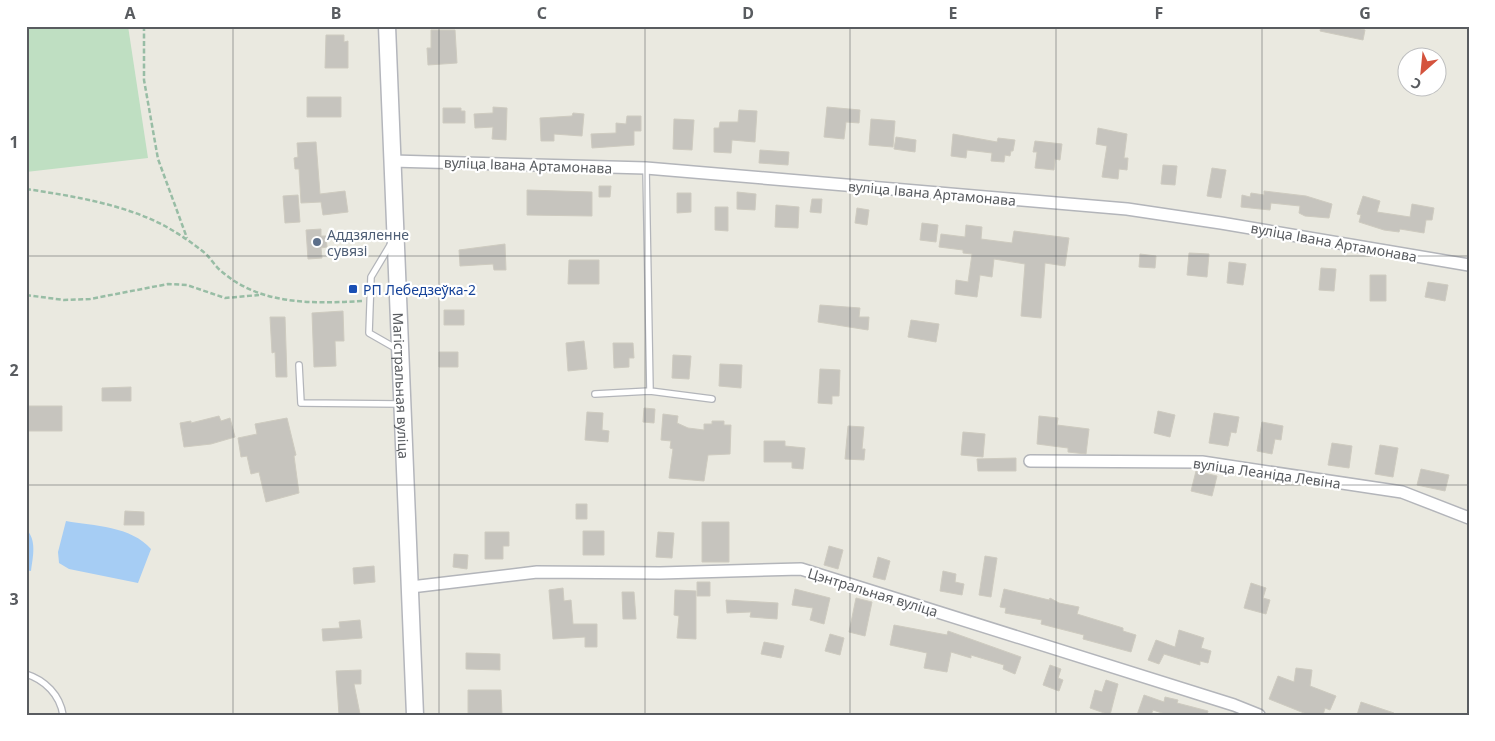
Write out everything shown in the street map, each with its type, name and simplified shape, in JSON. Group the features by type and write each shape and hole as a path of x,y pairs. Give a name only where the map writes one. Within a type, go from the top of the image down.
{"main road":[{"name":"Магістральная вуліца","path":"387,26 415,715"}],"street":[{"name":"вуліца Івана Артамонава","path":"392,161 646,168 1127,209 1469,265"},
{"name":"вуліца Леаніда Левіна","path":"1030,461 1202,462 1402,492 1469,518"},
{"name":"Цэнтральная вуліца","path":"411,587 537,572 660,573 801,569 1234,704 1259,715"}],"lane":[{"path":"646,168 650,390"},
{"path":"395,236 372,277 369,333 401,351"},
{"path":"299,365 301,403 403,404"},
{"path":"595,394 650,390 712,399"},
{"path":"26,674 38,678 55,694 63,715"}],"path":[{"path":"144,26 144,80 158,159 188,240"},
{"path":"26,189 103,203 139,213 188,240 207,255 221,271 251,291 270,298 306,301 370,300"},
{"path":"26,295 64,300 90,299 168,284 187,285 225,298 260,294"}],"green space":[{"path":"26,26 128,26 148,158 26,172"}],"water":[{"path":"66,521 123,531 143,541 151,549 138,583 69,569 59,563 58,552"},
{"path":"26,529 33,543 31,571 26,570"}],"building":[{"path":"1321,26 1349,26 1365,30 1363,40 1320,31"},
{"path":"431,30 455,30 457,63 428,65 427,48 431,48"},
{"path":"326,35 344,35 344,42 348,41 348,68 325,68"},
{"path":"307,97 341,97 341,117 307,117"},
{"path":"493,107 507,108 506,140 492,139 493,127 475,128 474,114 493,113"},
{"path":"827,107 860,110 859,123 846,122 844,139 824,137"},
{"path":"443,108 461,108 461,111 465,111 465,123 443,123"},
{"path":"739,110 757,111 755,142 732,140 731,153 714,152 714,128 719,128 720,122 738,122"},
{"path":"573,113 584,114 582,136 554,134 554,141 541,141 540,118 572,116"},
{"path":"627,116 641,116 641,131 634,131 634,145 592,148 591,134 616,133 616,123 626,124"},
{"path":"674,119 694,120 692,150 673,149"},
{"path":"871,119 895,121 893,147 869,145"},
{"path":"1098,128 1127,134 1124,158 1128,158 1127,170 1119,169 1118,179 1102,177 1107,146 1096,144"},
{"path":"953,134 997,142 998,138 1015,140 1013,151 1011,151 1010,156 1005,155 1004,162 991,161 992,153 967,150 966,158 951,156"},
{"path":"896,137 916,140 915,152 894,149"},
{"path":"1035,141 1062,144 1060,160 1055,159 1054,170 1035,168 1037,152 1033,152"},
{"path":"316,142 320,194 345,191 348,212 323,215 321,202 301,203 299,169 295,169 294,158 298,157 297,143"},
{"path":"760,150 789,152 788,165 759,163"},
{"path":"1163,165 1177,166 1175,185 1161,184"},
{"path":"1212,168 1226,170 1221,198 1207,196"},
{"path":"599,186 611,186 610,197 599,197"},
{"path":"527,190 592,192 592,216 527,215"},
{"path":"1264,191 1306,196 1332,204 1329,218 1305,216 1299,213 1300,206 1271,203 1270,210 1241,207 1242,195 1250,197 1251,193 1264,195"},
{"path":"737,192 756,194 755,210 737,209"},
{"path":"677,193 691,193 691,212 677,213"},
{"path":"298,195 300,222 285,223 283,196"},
{"path":"1363,196 1380,201 1377,212 1410,217 1412,204 1434,208 1432,220 1426,220 1424,233 1400,229 1399,232 1384,230 1359,222 1361,215 1357,214"},
{"path":"812,199 822,199 821,213 810,212"},
{"path":"776,205 799,207 798,228 775,227"},
{"path":"715,207 728,207 728,231 715,230"},
{"path":"857,208 869,210 867,225 855,223"},
{"path":"922,223 938,225 936,242 920,240"},
{"path":"966,225 982,227 981,239 1012,243 1014,231 1069,238 1065,266 1045,263 1041,318 1021,316 1025,264 994,259 992,277 980,275 977,297 955,294 956,280 968,282 972,254 963,253 963,250 939,247 941,234 965,237"},
{"name":"Аддзяленне сувязі","path":"321,229 321,236 326,236 327,247 321,248 322,258 308,259 306,230"},
{"path":"505,244 506,270 494,270 493,264 460,266 459,250"},
{"path":"1189,253 1209,254 1207,277 1187,275"},
{"path":"1140,254 1156,256 1155,268 1139,267"},
{"path":"569,260 599,260 599,284 568,284"},
{"path":"1229,262 1246,264 1243,285 1227,283"},
{"path":"1321,268 1336,269 1334,291 1319,290"},
{"path":"1370,275 1386,275 1386,301 1370,301"},
{"path":"1428,282 1448,285 1445,301 1425,297"},
{"path":"820,305 860,308 859,317 869,317 868,330 818,322"},
{"path":"444,310 464,310 464,325 444,325"},
{"path":"343,311 344,341 335,341 336,366 314,367 312,313"},
{"path":"270,317 285,317 287,377 276,377 275,352 272,353"},
{"path":"911,320 939,324 936,342 908,337"},
{"path":"584,341 587,369 568,371 566,343"},
{"path":"613,343 633,343 634,358 629,358 629,367 614,368"},
{"path":"439,352 458,352 458,367 439,367"},
{"path":"673,355 691,356 689,379 672,378"},
{"path":"720,364 742,365 741,388 719,386"},
{"path":"820,369 840,370 839,396 832,396 832,404 818,403"},
{"path":"131,387 131,401 102,401 102,388"},
{"path":"28,406 62,406 62,431 28,431"},
{"path":"644,408 655,409 654,423 643,422"},
{"path":"1158,411 1175,415 1170,437 1154,433"},
{"path":"587,412 603,413 602,430 609,431 608,442 585,440"},
{"path":"1214,413 1239,417 1236,433 1231,432 1228,446 1209,443"},
{"path":"663,414 678,416 677,423 688,428 704,430 704,424 712,424 712,421 724,421 724,425 731,425 730,454 708,455 704,481 669,478 673,449 670,448 671,441 661,440"},
{"path":"219,416 221,421 230,418 235,437 211,444 184,447 180,423 191,421 191,423"},
{"path":"1039,416 1058,418 1057,425 1089,429 1086,454 1068,452 1068,448 1037,444"},
{"path":"287,418 296,455 294,456 299,493 266,502 259,472 251,474 247,456 241,457 238,438 257,434 255,424"},
{"path":"1262,422 1283,426 1281,440 1275,439 1272,454 1257,451"},
{"path":"848,426 864,427 862,449 865,449 864,460 845,459"},
{"path":"963,432 985,434 983,457 961,455"},
{"path":"764,441 785,441 785,446 805,448 803,469 792,468 792,462 764,462"},
{"path":"1332,443 1352,446 1349,468 1328,465"},
{"path":"1380,445 1398,448 1393,477 1375,474"},
{"path":"1016,458 1016,471 978,471 977,459"},
{"path":"1421,469 1449,475 1445,491 1417,485"},
{"path":"1196,471 1217,476 1212,496 1191,491"},
{"path":"576,504 587,504 587,519 576,519"},
{"path":"125,511 144,512 144,525 124,525"},
{"path":"702,522 729,522 729,562 702,562"},
{"path":"583,531 604,531 604,555 583,555"},
{"path":"485,532 509,532 509,546 503,546 503,559 485,559"},
{"path":"658,532 674,533 672,558 656,557"},
{"path":"829,546 843,550 838,569 824,565"},
{"path":"454,554 468,555 467,569 453,567"},
{"path":"985,556 997,558 991,597 979,595"},
{"path":"878,557 890,561 885,580 873,577"},
{"path":"374,566 375,582 354,584 353,568"},
{"path":"943,571 956,574 955,582 964,584 962,595 940,591"},
{"path":"697,582 710,582 710,596 697,596"},
{"path":"1251,583 1266,588 1263,598 1270,600 1266,614 1244,608"},
{"path":"563,588 564,601 571,600 573,624 597,624 597,647 585,647 585,637 553,639 549,590"},
{"path":"795,589 830,598 824,624 810,620 813,608 792,605"},
{"path":"1004,589 1049,600 1050,598 1059,603 1079,607 1077,614 1123,628 1123,631 1136,635 1131,652 1083,639 1084,635 1041,624 1042,620 1005,613 1006,608 1000,607"},
{"path":"675,590 696,591 696,639 677,638 679,616 674,615"},
{"path":"622,592 634,592 636,619 623,619"},
{"path":"856,598 872,602 865,636 849,632"},
{"path":"726,600 778,603 777,619 750,617 751,612 727,613"},
{"path":"360,620 362,638 323,641 322,629 340,628 339,622"},
{"path":"894,625 947,635 948,631 1021,657 1015,674 1003,669 1004,665 971,655 971,658 951,652 947,672 924,668 927,653 890,645"},
{"path":"1179,630 1204,638 1201,648 1211,651 1208,663 1200,661 1200,665 1164,654 1159,664 1148,660 1156,640 1175,647"},
{"path":"830,634 844,638 840,655 825,651"},
{"path":"764,642 784,646 781,658 761,654"},
{"path":"466,653 500,654 500,670 466,669"},
{"path":"1050,665 1061,669 1058,678 1063,680 1059,691 1043,685"},
{"path":"1296,668 1312,670 1310,686 1336,696 1330,710 1325,708 1323,715 1309,715 1269,699 1278,676 1294,682"},
{"path":"361,670 361,684 354,684 360,714 339,715 336,671"},
{"path":"1106,680 1118,684 1110,715 1090,708 1095,690 1102,692"},
{"path":"468,690 501,690 502,715 468,715"},
{"path":"1144,695 1164,702 1165,697 1178,700 1177,703 1208,711 1207,715 1168,715 1153,710 1151,715 1137,715"},
{"path":"1361,702 1394,713 1393,715 1357,715"}],"place":[{"name":"Аддзяленне сувязі","path":"317,242"},
{"name":"РП Лебедзеўка-2","path":"353,289"}]}
